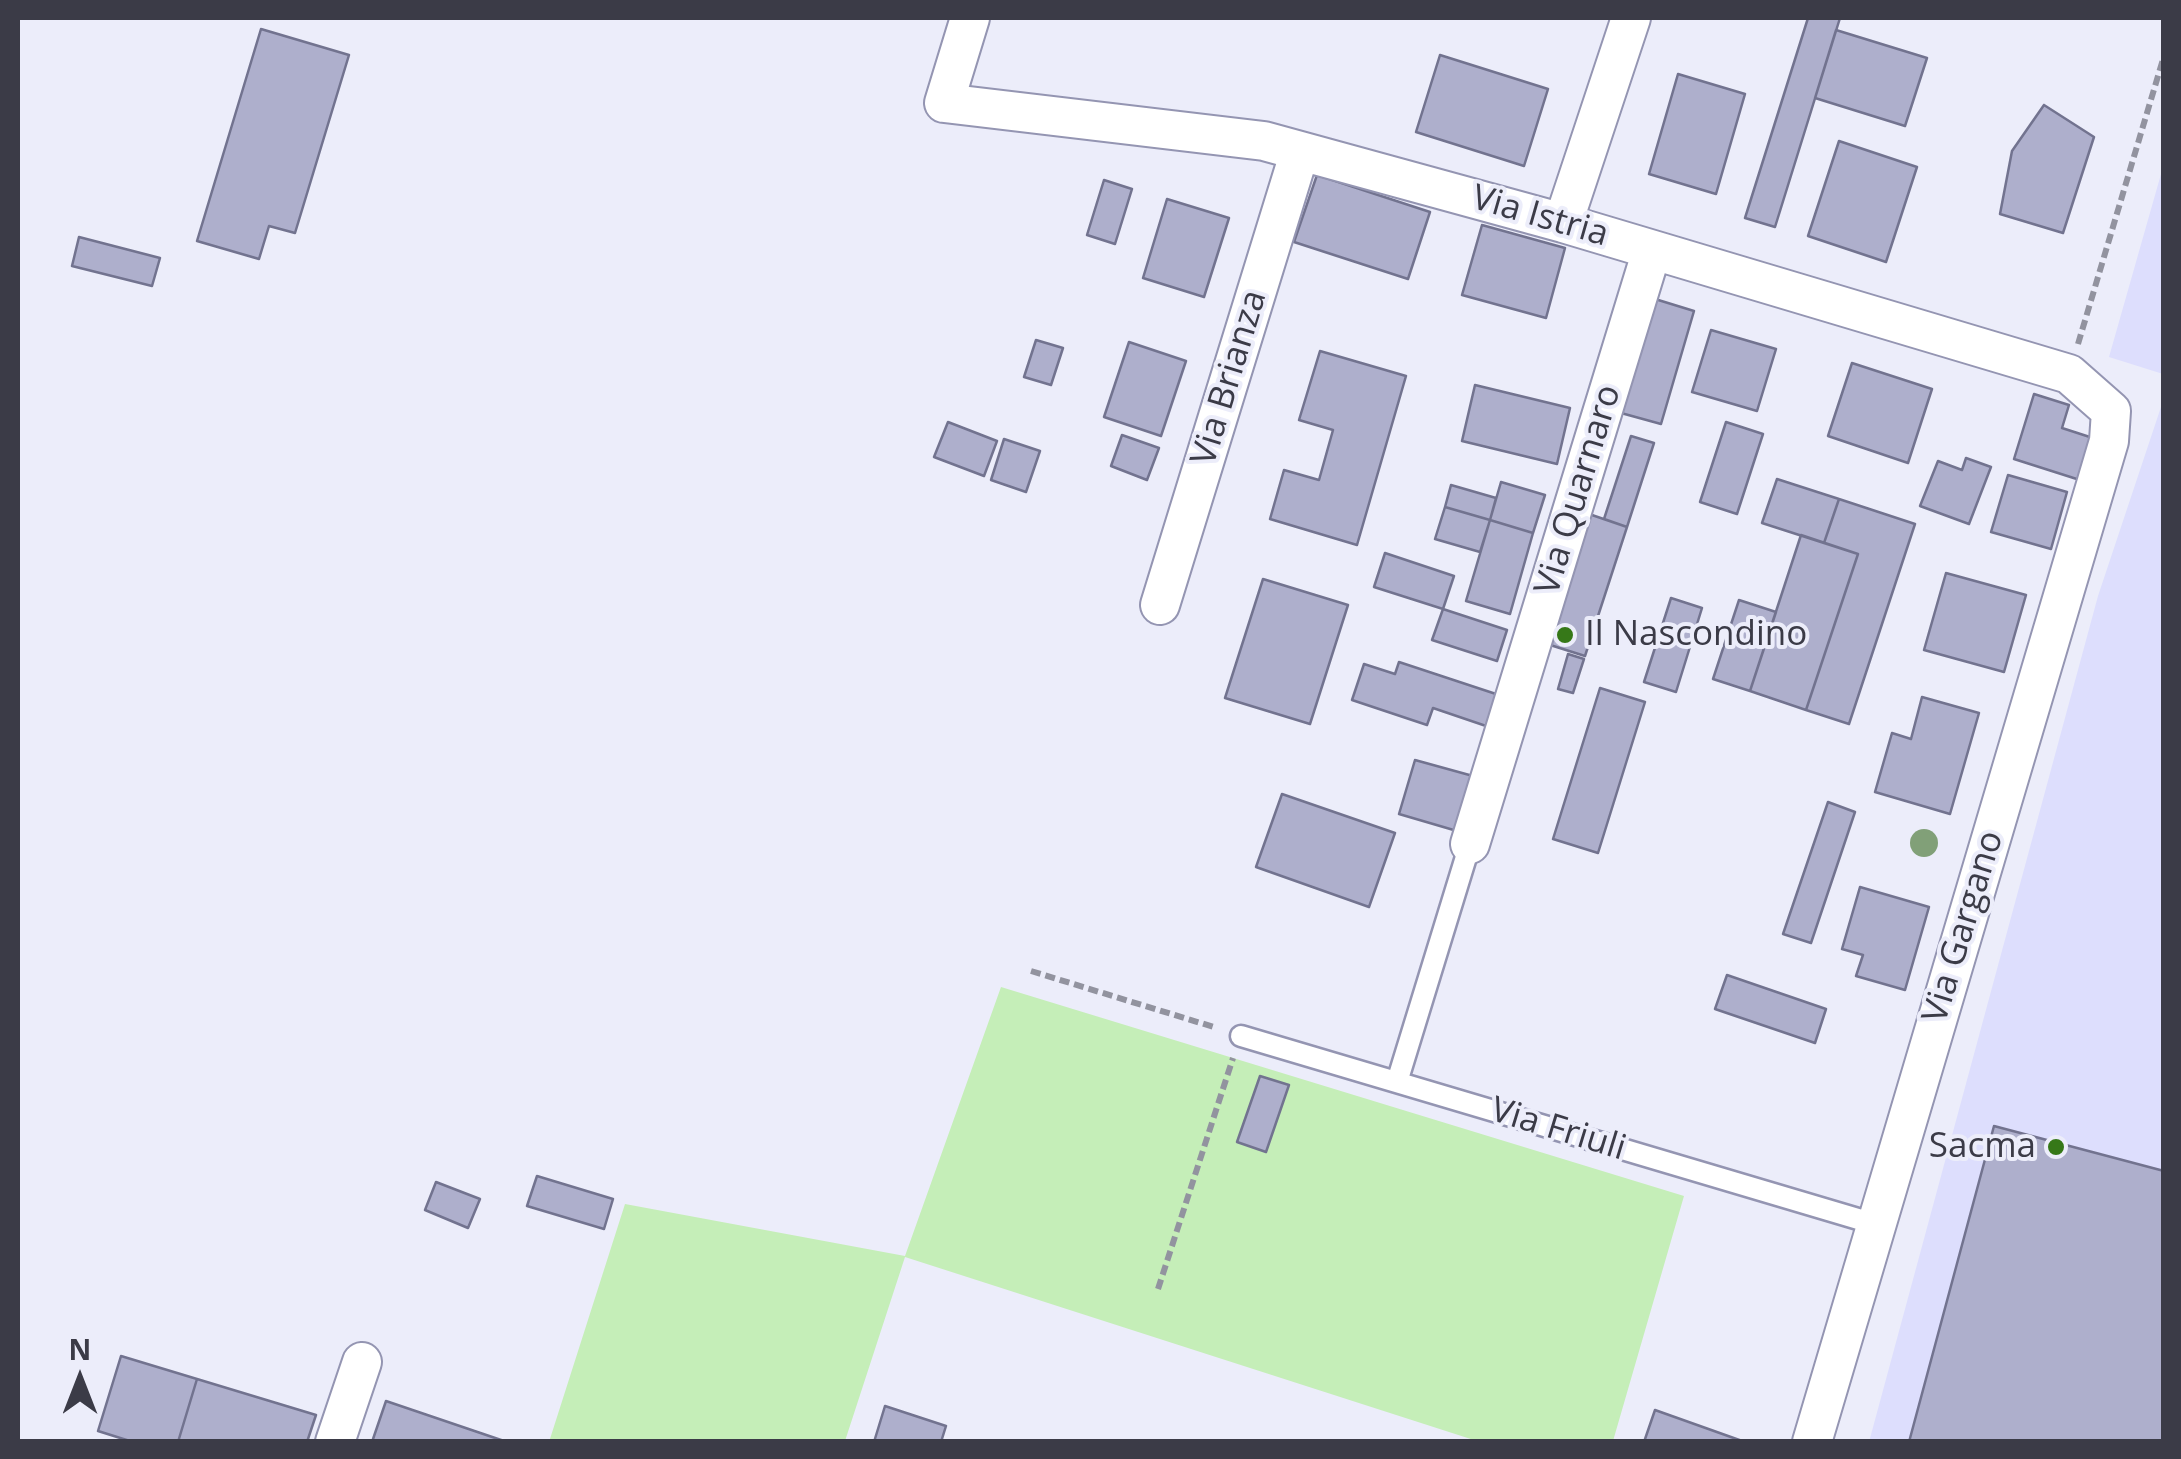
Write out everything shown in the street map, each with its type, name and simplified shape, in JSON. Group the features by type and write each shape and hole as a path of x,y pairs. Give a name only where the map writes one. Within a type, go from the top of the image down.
{"street":[{"name":"Via Istria","path":"970,18 944,103 1264,141 1563,223 2069,374 2111,411"},
{"path":"1563,223 1631,18"},
{"name":"Via Brianza","path":"1160,606 1300,151"},
{"name":"Via Quarnaro","path":"1470,844 1652,250"},
{"name":"Via Gargano","path":"1812,1442 2109,440 2111,411"},
{"path":"335,1442 362,1362"}],"lane":[{"path":"1397,1082 1470,844"},
{"name":"Via Friuli","path":"1240,1036 1875,1224"}],"path":[{"path":"2069,374 2164,56"},
{"path":"1031,971 1240,1036 1158,1289"}],"shaded area":[{"path":"2163,167 2163,374 2109,357"},
{"name":"Sacma","path":"2163,401 2163,1441 1869,1442 2098,596"}],"green space":[{"path":"1001,987 1684,1196 1613,1441 1477,1441 905,1257 845,1441 549,1442 625,1204 905,1256"}],"building":[{"path":"1808,18 1840,18 1775,227 1745,218"},
{"path":"261,29 349,55 295,233 269,226 259,259 197,241"},
{"path":"1836,30 1927,58 1905,126 1815,98"},
{"path":"1440,55 1548,89 1524,166 1416,132"},
{"path":"1678,74 1745,94 1716,194 1649,174"},
{"path":"2044,105 2094,137 2063,233 2000,214 2012,151"},
{"path":"1839,141 1917,167 1886,262 1808,236"},
{"path":"1317,175 1430,212 1408,279 1294,242"},
{"path":"1104,180 1132,189 1115,244 1087,235"},
{"path":"1167,199 1229,218 1204,297 1143,278"},
{"path":"1482,225 1565,248 1546,318 1462,295"},
{"path":"79,237 160,258 152,286 72,266"},
{"path":"1655,299 1694,311 1661,424 1621,413"},
{"path":"1711,330 1776,349 1757,411 1692,392"},
{"path":"1036,340 1063,348 1051,385 1024,377"},
{"path":"1129,342 1186,361 1161,436 1104,417"},
{"path":"1320,351 1406,376 1357,545 1270,519 1284,470 1319,480 1333,430 1299,420"},
{"path":"1852,363 1932,389 1908,463 1828,436"},
{"path":"1475,385 1570,408 1557,464 1462,441"},
{"path":"2034,394 2069,405 2062,428 2096,439 2083,481 2014,459"},
{"path":"948,422 997,441 984,476 934,457"},
{"path":"1726,422 1763,434 1737,514 1700,502"},
{"path":"1122,435 1159,448 1147,480 1111,466"},
{"path":"1631,436 1654,443 1627,527 1604,519"},
{"path":"1004,439 1040,451 1026,492 991,480"},
{"path":"1966,458 1991,467 1969,524 1920,506 1938,461 1962,470"},
{"path":"2008,475 2067,492 2051,549 1991,532"},
{"path":"1777,479 1839,499 1824,543 1762,523"},
{"path":"1501,482 1545,495 1533,533 1490,520"},
{"path":"1451,485 1496,498 1490,520 1445,507"},
{"path":"1839,499 1915,524 1849,724 1806,710 1858,554 1824,543"},
{"path":"1445,507 1490,520 1480,552 1435,539"},
{"path":"1589,514 1627,527 1585,656 1547,644"},
{"path":"1490,520 1533,533 1510,614 1466,601"},
{"path":"1801,535 1858,554 1806,710 1750,691"},
{"path":"1385,553 1454,576 1443,609 1374,587"},
{"path":"1946,573 2026,595 2004,672 1924,650"},
{"path":"1263,579 1348,605 1310,724 1225,698"},
{"path":"1671,598 1702,608 1676,692 1644,682"},
{"path":"1739,600 1776,612 1750,691 1713,679"},
{"path":"1443,609 1507,630 1497,661 1432,640"},
{"path":"1568,654 1584,659 1573,693 1558,689"},
{"path":"1399,662 1499,695 1489,727 1433,708 1427,725 1352,700 1364,664 1395,674"},
{"path":"1600,688 1645,702 1598,853 1553,839"},
{"path":"1922,697 1979,713 1950,814 1875,792 1892,733 1911,739"},
{"path":"1415,760 1473,776 1457,831 1399,814"},
{"path":"1282,794 1395,833 1369,907 1256,867"},
{"path":"1828,802 1855,812 1811,943 1783,934"},
{"path":"1860,887 1929,907 1905,990 1856,976 1863,955 1842,949"},
{"path":"1727,975 1826,1009 1815,1043 1715,1009"},
{"path":"1260,1076 1289,1085 1266,1152 1237,1142"},
{"path":"1994,1126 2164,1171 2164,1442 1909,1442"},
{"path":"537,1176 613,1199 604,1229 527,1206"},
{"path":"436,1182 480,1199 468,1228 425,1210"},
{"path":"121,1356 197,1379 178,1442 133,1442 98,1431"},
{"path":"197,1379 316,1415 307,1442 178,1442"},
{"path":"386,1401 507,1442 372,1442"},
{"path":"885,1406 946,1426 941,1442 874,1442"},
{"path":"1655,1410 1745,1442 1644,1442"}],"place":[{"name":"Il Nascondino","path":"1565,635"},
{"name":"Sacma","path":"2056,1147"}]}
